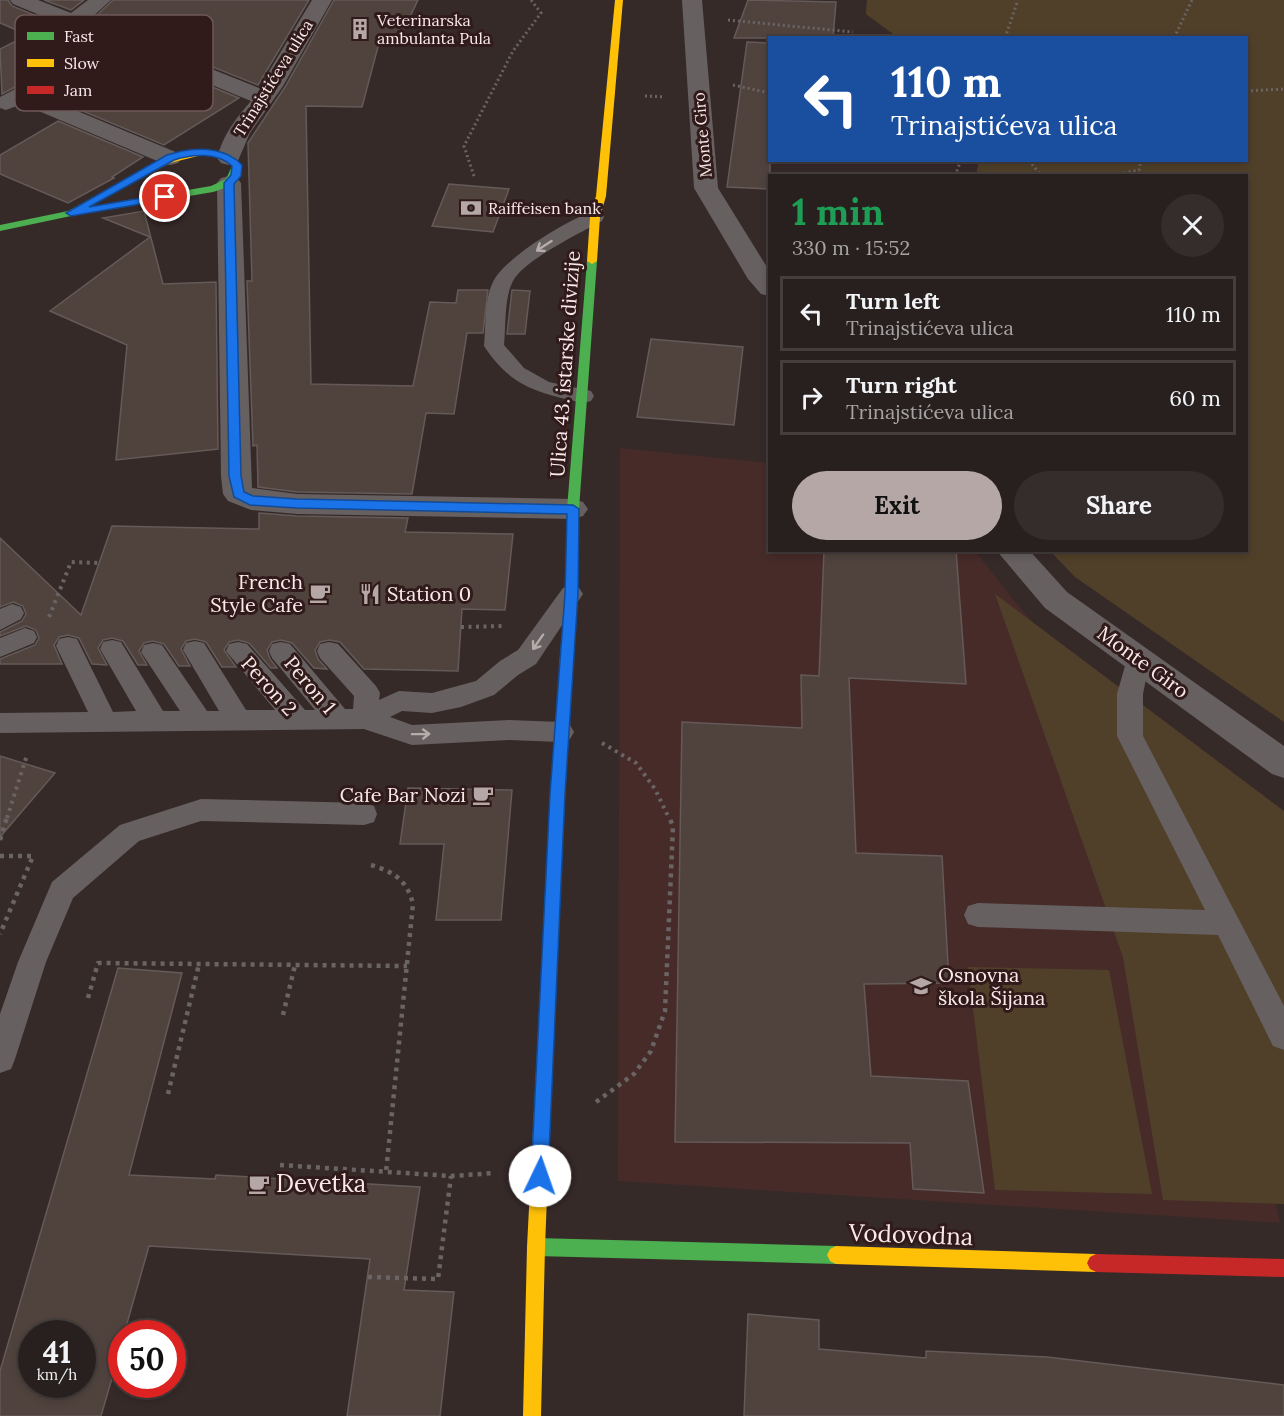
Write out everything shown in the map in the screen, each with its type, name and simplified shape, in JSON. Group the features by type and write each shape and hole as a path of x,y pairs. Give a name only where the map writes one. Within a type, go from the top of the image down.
{"main road":[{"name":"Ulica 43. istarske divizije","path":"532,1416 536,1247 561,732 571,594 573,509 595,217 601,196 619,0"},
{"path":"0,228 71,213 213,189 229,170 203,152 185,153 170,158 71,213"},
{"name":"Vodovodna","path":"536,1247 1284,1268"}],"street":[{"path":"20,0 56,15"},
{"path":"82,15 101,0"},
{"name":"Trinajstićeva ulica","path":"322,0 264,98 245,121 231,145 229,170 235,476 238,494 250,500 297,504 573,509"},
{"name":"Monte Giro","path":"693,8 706,188 757,274 768,286"},
{"path":"213,78 264,98"},
{"path":"40,111 170,158"},
{"name":"Monte Giro","path":"1013,552 1056,600 1284,764"}],"lane":[{"path":"583,396 543,387 517,373 494,346 503,281 512,270 546,244 595,217"},
{"path":"365,719 399,701 432,703 460,697 485,688 509,668 527,657 571,594"},
{"path":"0,648 35,631"},
{"path":"68,646 106,723"},
{"path":"112,650 156,722"},
{"path":"195,651 239,721"},
{"name":"Peron 2","path":"238,651 300,721"},
{"name":"Peron 1","path":"281,651 339,720"},
{"path":"329,651 367,693 365,719"},
{"path":"153,652 201,722"},
{"path":"1138,659 1130,694 1130,736 1284,1036"},
{"path":"0,723 365,719 412,735 509,730 561,732"},
{"path":"0,1059 32,962 62,890 130,833 201,810 364,814"},
{"path":"978,915 1227,923"}],"path":[{"path":"474,176 464,146 513,51 541,13 531,0"},
{"path":"1006,36 1018,0"},
{"path":"1175,36 1192,0"},
{"path":"693,8 853,32"},
{"path":"1248,91 1284,89"},
{"path":"1119,174 1139,170 1141,162"},
{"path":"35,631 71,562 99,563"},
{"path":"461,627 509,626"},
{"path":"596,1102 634,1074 651,1051 665,1011 673,826 655,789 636,763 602,743"},
{"path":"0,840 28,751"},
{"path":"0,855 33,856 0,934"},
{"path":"371,865 388,870 410,888 413,904 386,1172"},
{"path":"88,998 98,963 407,966"},
{"path":"168,1094 199,964"},
{"path":"283,1015 295,965"},
{"path":"280,1165 451,1176 501,1173"},
{"path":"368,1277 438,1279 451,1176"}],"shaded area":[{"path":"867,0 1284,0 1284,722 1075,577 1051,552 1248,552 1248,174 976,174 979,162 1248,162 1248,36 893,36 866,14"},
{"name":"Osnovna škola Šijana","path":"620,448 768,463 768,552 976,552 1016,603 1178,790 1280,1223 618,1181"},
{"path":"995,594 1284,811 1284,1204 1163,1200 1123,957"},
{"path":"968,967 1109,970 1152,1194 995,1190"}],"building":[{"path":"0,0 8,0 12,6 34,15 15,15 15,29 0,23"},
{"path":"44,0 84,0 71,10"},
{"path":"113,0 309,0 258,85 213,67 213,15 97,15"},
{"path":"334,0 418,0 397,44 379,43 362,107 306,106 311,384 413,386 430,302 456,303 458,290 488,290 483,333 467,333 454,414 426,413 412,494 297,492 258,487 257,445 253,446 247,281 252,281 248,143 285,87"},
{"path":"748,0 836,2 833,36 734,38"},
{"path":"15,42 15,87 2,94 0,49"},
{"path":"747,42 768,43 768,162 770,162 770,174 768,174 768,189 727,187"},
{"path":"213,87 239,98 164,145 82,111 213,111"},
{"path":"58,121 143,157 112,177 114,178 68,203 0,174 0,155"},
{"name":"Raiffeisen bank","path":"449,184 509,189 493,232 432,226"},
{"path":"144,211 163,284 216,282 218,449 116,460 127,345 50,311 150,237 103,218"},
{"path":"512,290 530,291 525,334 507,334"},
{"path":"651,339 743,347 734,425 637,417"},
{"path":"259,513 408,518 405,532 513,534 505,610 462,609 458,671 364,669 340,642 329,640 320,642 315,650 318,659 327,669 314,668 292,643 281,640 272,642 267,650 277,668 271,668 249,643 238,640 229,642 224,650 236,667 222,667 206,642 195,639 186,641 181,649 190,666 179,666 164,644 153,641 144,643 139,651 147,665 138,665 123,641 112,638 103,640 98,648 107,665 92,664 79,638 68,635 59,637 54,645 62,664 0,664 0,659 35,645 39,638 36,630 26,626 0,636 0,632 22,621 26,614 23,606 13,602 0,607 0,538 81,615 112,526 259,529"},
{"path":"824,552 956,552 966,684 849,678 856,853 942,856 949,983 864,984 871,1076 968,1081 984,1193 913,1189 910,1143 675,1142 682,722 802,728 801,675 819,676"},
{"path":"0,756 55,773 0,837"},
{"path":"408,788 512,790 501,920 436,920 444,844 400,844"},
{"path":"118,968 182,973 129,1175 215,1179 216,1175 420,1187 404,1290 454,1292 440,1416 347,1416 370,1259 149,1246 128,1320 108,1320 108,1392 101,1416 0,1416 0,1371"},
{"path":"748,1314 819,1320 819,1349 926,1358 926,1351 1047,1357 1284,1385 1284,1416 744,1416"}],"traffic: fast":[{"path":"110,191 71,213 213,189 227,184 235,176 237,165 229,158 203,152"},
{"path":"0,228 71,213"},
{"path":"566,668 573,509 592,261"},
{"path":"536,1247 836,1255"}],"traffic: slow":[{"path":"592,261 595,217 601,196 619,0"},
{"path":"110,191 166,161 203,152"},
{"path":"532,1416 536,1247 552,897"},
{"path":"836,1255 1096,1263"}],"traffic: jam":[{"path":"552,897 566,668"},
{"path":"1096,1263 1284,1268"}],"place":[{"name":"Veterinarska ambulanta Pula","path":"360,29"},
{"name":"Raiffeisen bank","path":"471,208"},
{"name":"French Style Cafe","path":"320,593"},
{"name":"Station 0","path":"370,594"},
{"name":"Cafe Bar Nozi","path":"483,795"},
{"name":"Osnovna škola Šijana","path":"921,986"},
{"name":"Devetka","path":"259,1184"}],"route":[{"path":"165,197 71,213 170,158 185,153 217,154 229,158 237,165 236,176 229,183 235,476 238,494 250,500 297,504 573,509 571,594 557,794 540,1176"}]}
